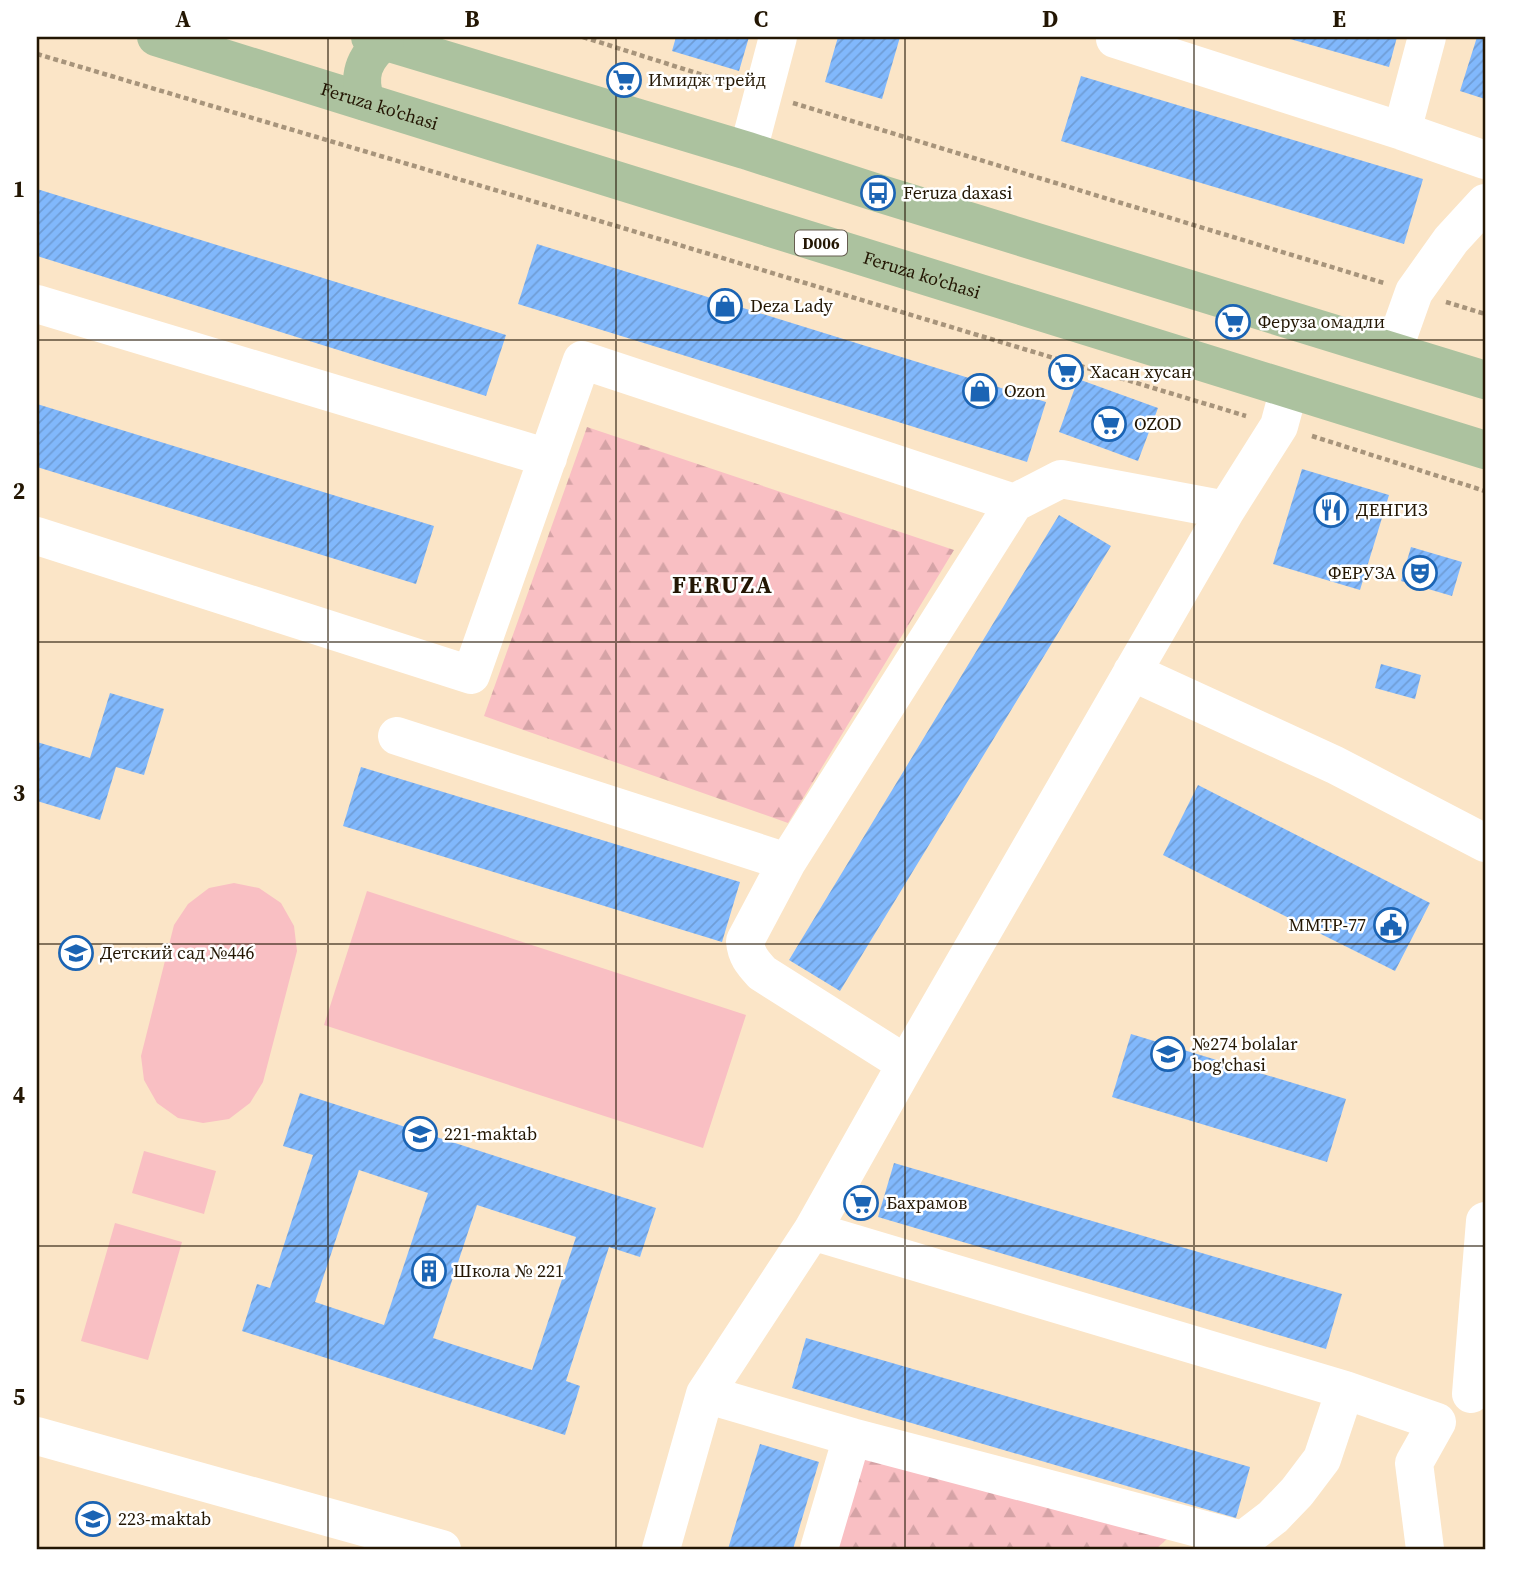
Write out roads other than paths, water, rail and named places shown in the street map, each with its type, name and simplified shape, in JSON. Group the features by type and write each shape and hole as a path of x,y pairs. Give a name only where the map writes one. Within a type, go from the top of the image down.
{"main road":[{"name":"Feruza ko'chasi","path":"156,37 1485,450"},
{"path":"366,102 361,85 363,68 378,39 1485,380"}],"street":[{"path":"748,151 778,37"},
{"path":"1116,37 1115,39 1485,160"},
{"path":"1402,131 1427,37"},
{"path":"1393,351 1414,292 1451,240 1485,203"},
{"path":"37,304 548,458"},
{"path":"37,536 471,675 582,360 1014,503"},
{"path":"662,1549 705,1394 812,1231 1132,672 1226,510 1279,426 1289,389"},
{"path":"906,1064 762,973 750,960 745,941 787,862 1014,503 1061,479 1226,510"},
{"path":"1132,672 1335,765 1485,843"},
{"path":"397,736 787,862"},
{"path":"1426,1549 1415,1463 1437,1422 1478,1392 1485,1221"},
{"path":"812,1231 1345,1390 1437,1422"},
{"path":"705,1394 1237,1545 1273,1517 1297,1492 1322,1459 1345,1390"},
{"path":"37,1436 442,1549"},
{"path":"819,1549 852,1437"}],"place":[{"name":"Имидж трейд","path":"624,80"},
{"name":"Feruza daxasi","path":"878,193"},
{"name":"Deza Lady","path":"725,306"},
{"name":"Феруза омадли","path":"1233,322"},
{"name":"Хасан хусан","path":"1066,372"},
{"name":"Ozon","path":"980,391"},
{"name":"OZOD","path":"1109,424"},
{"name":"ДЕНГИЗ","path":"1331,510"},
{"name":"ФЕРУЗА","path":"1420,573"},
{"name":"MMTP-77","path":"1391,925"},
{"name":"Детский сад №446","path":"76,953"},
{"name":"№274 bolalar bog'chasi","path":"1168,1054"},
{"name":"221-maktab","path":"420,1134"},
{"name":"Бахрамов","path":"861,1203"},
{"name":"Школа № 221","path":"429,1271"},
{"name":"223-maktab","path":"93,1519"}],"district":[{"name":"FERUZA","path":"723,585"}]}
